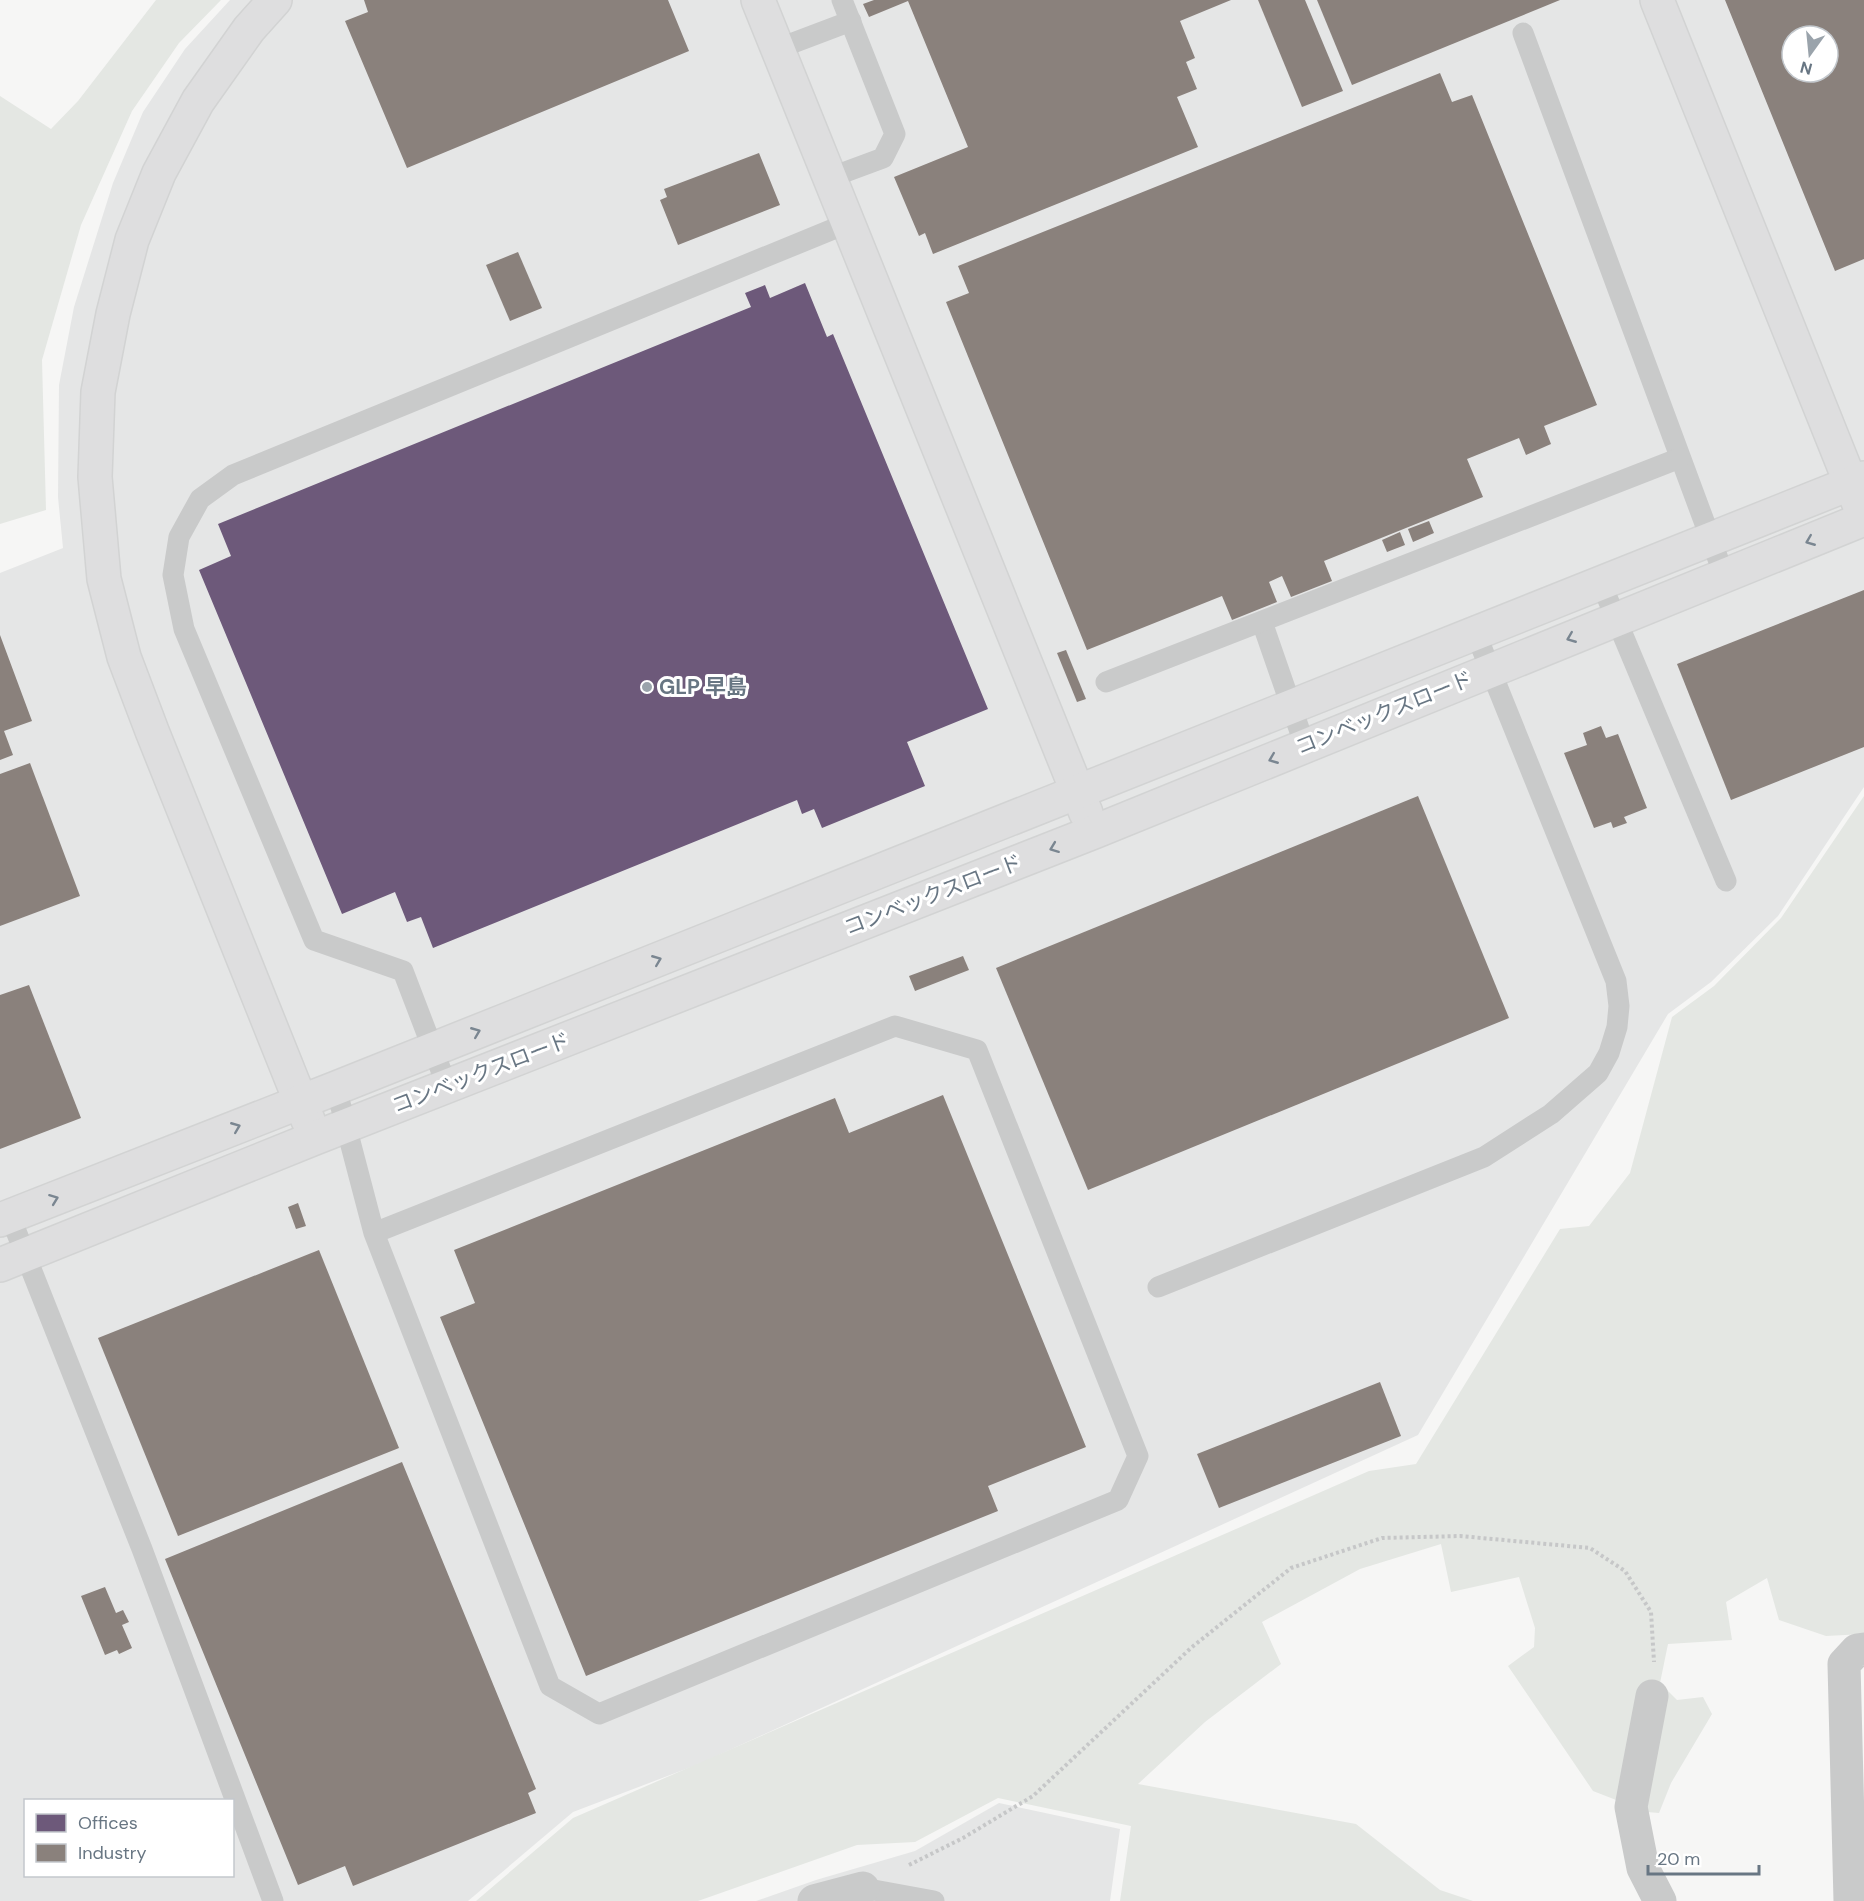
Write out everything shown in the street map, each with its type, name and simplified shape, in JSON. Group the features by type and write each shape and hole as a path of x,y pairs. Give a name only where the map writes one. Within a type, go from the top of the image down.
{"street":[{"path":"276,0 249,29 198,101 159,173 132,240 113,314 98,392 95,477 104,579 124,657 315,1138"},
{"path":"758,0 1094,832"},
{"path":"1657,0 1857,481 1864,518"},
{"name":"コンベックスロード","path":"5,1218 1857,481"},
{"name":"コンベックスロード","path":"13,1260 315,1138 1094,832 1864,518"},
{"path":"1850,1901 1844,1664 1857,1650 1864,1649"},
{"path":"1652,1696 1631,1807 1642,1868 1660,1901"},
{"path":"814,1901 863,1888"}],"lane":[{"path":"830,178 883,158 895,134 842,0"},
{"path":"777,49 851,21"},
{"path":"1523,33 1724,575"},
{"path":"447,1086 403,971 314,940 184,629 172,575 179,537 200,500 233,475 848,223"},
{"path":"1106,682 1680,458"},
{"path":"1601,583 1726,881"},
{"path":"1262,622 1305,746"},
{"path":"1158,1287 1484,1157 1551,1114 1598,1073 1609,1053 1617,1027 1619,1006 1616,981 1476,633"},
{"path":"336,1088 374,1233 550,1686 599,1714 1118,1500 1138,1456 977,1050 894,1026 374,1233"},
{"path":"5,1218 13,1260 142,1549 273,1901"},
{"path":"863,1888 934,1901"}],"path":[{"path":"863,1888 963,1838 1034,1796 1192,1647 1291,1568 1382,1538 1461,1536 1590,1548 1625,1571 1651,1612 1654,1655 1652,1696"}],"shaded area":[{"path":"156,0 221,0 179,43 132,111 81,225 42,360 46,510 0,524 0,96 51,129 78,101"},
{"path":"230,0 1864,0 1864,787 1778,916 1711,982 1668,1014 1418,1435 699,1764 573,1812 468,1901 0,1901 0,573 63,548 58,497 59,385 74,307 113,183 143,112 185,49"},
{"path":"1864,796 1864,1634 1826,1636 1779,1620 1767,1578 1726,1602 1732,1640 1668,1644 1660,1683 1677,1700 1703,1697 1712,1714 1671,1783 1659,1813 1647,1812 1593,1791 1508,1666 1534,1647 1535,1628 1519,1577 1451,1592 1441,1544 1360,1569 1262,1622 1281,1664 1205,1722 1138,1784 1356,1824 1440,1890 1473,1901 1120,1901 1131,1826 998,1798 915,1842 857,1845 698,1901 476,1901 573,1818 1369,1471 1416,1464 1560,1229 1589,1226 1630,1173 1672,1017 1714,986 1781,918"},
{"path":"999,1803 1120,1829 1110,1901 756,1901 816,1880 915,1851"}],"building: Offices":[{"path":"805,283 827,337 833,334 988,709 907,742 925,786 822,828 814,809 802,814 797,800 433,948 421,917 407,922 395,892 342,914 199,570 231,556 218,524 751,307 745,293 765,285 770,298"}],"building: Industry":[{"path":"364,0 668,0 689,51 407,168 345,21 368,12"},
{"path":"874,0 1231,0 1180,21 1195,58 1186,62 1197,89 1177,97 1198,147 933,254 925,233 919,236 894,177 968,147 908,1 869,17 863,4"},
{"path":"1258,0 1305,0 1343,91 1302,107"},
{"path":"1317,0 1560,0 1352,85"},
{"path":"1725,0 1864,0 1864,259 1835,271"},
{"path":"1440,73 1452,102 1472,95 1597,405 1544,426 1551,444 1526,455 1519,438 1467,459 1483,497 1324,561 1332,581 1291,597 1282,576 1269,582 1277,602 1232,620 1222,596 1087,650 946,302 969,293 958,266"},
{"path":"759,153 780,205 678,245 660,200 667,197 664,189"},
{"path":"518,252 542,308 510,321 486,265"},
{"path":"1429,521 1434,533 1413,542 1408,529"},
{"path":"1400,532 1405,545 1387,552 1382,540"},
{"path":"1864,590 1864,747 1731,800 1677,664"},
{"path":"0,635 32,721 4,731 13,755 0,760"},
{"path":"1066,650 1086,699 1077,702 1057,653"},
{"path":"1601,726 1606,738 1618,734 1647,808 1624,817 1627,823 1613,828 1611,822 1594,828 1564,753 1587,745 1583,733"},
{"path":"30,763 80,896 0,926 0,774"},
{"path":"1418,796 1509,1018 1088,1190 996,968"},
{"path":"963,956 969,970 915,991 909,976"},
{"path":"29,985 81,1118 0,1149 0,995"},
{"path":"943,1095 1086,1447 988,1486 998,1511 586,1676 440,1317 475,1303 454,1250 835,1098 849,1133"},
{"path":"298,1203 306,1226 296,1229 288,1207"},
{"path":"319,1250 399,1448 178,1536 98,1338"},
{"path":"1380,1382 1401,1436 1219,1508 1197,1454"},
{"path":"402,1462 536,1789 528,1793 536,1813 353,1886 345,1866 298,1885 165,1559"},
{"path":"105,1587 116,1613 123,1610 129,1622 122,1625 132,1648 119,1654 117,1650 105,1655 81,1596"}],"place":[{"name":"GLP 早島","path":"647,687"}]}
